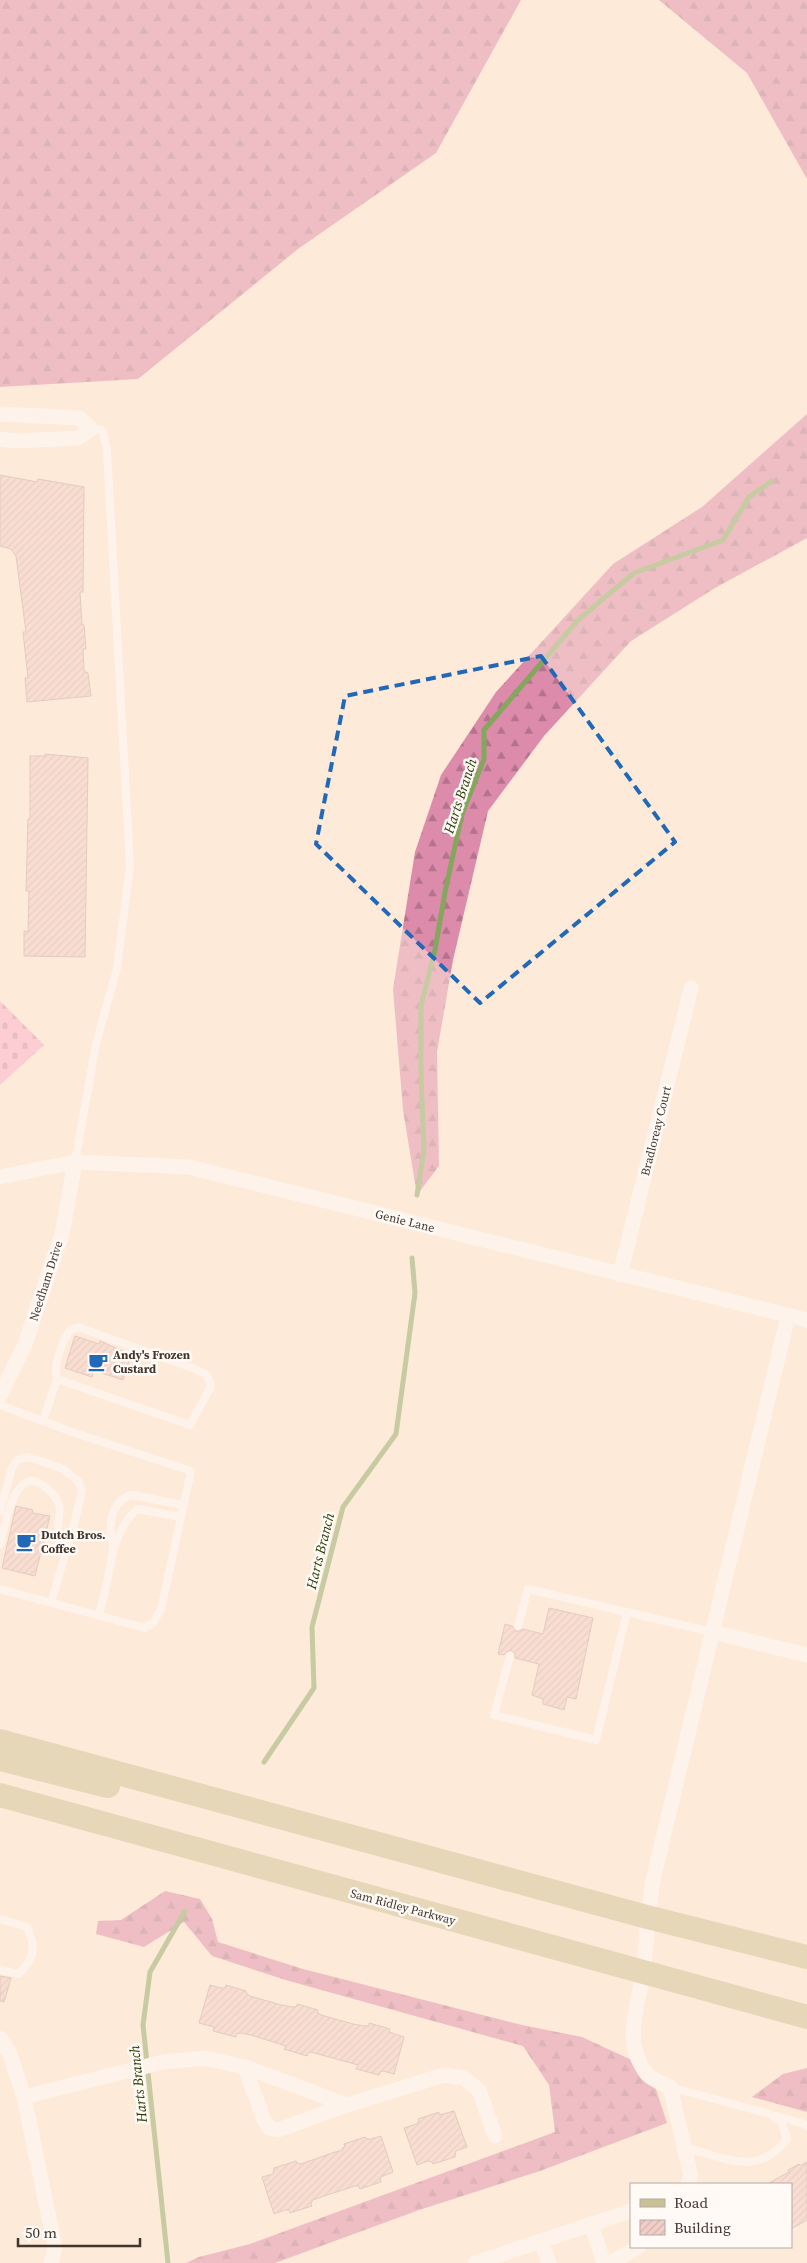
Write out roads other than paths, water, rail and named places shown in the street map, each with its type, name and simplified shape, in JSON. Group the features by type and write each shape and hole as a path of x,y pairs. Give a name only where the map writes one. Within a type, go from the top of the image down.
{"main road":[{"path":"0,1728 125,1763 151,1773 171,1787"},
{"path":"0,1741 647,1917 807,1957"},
{"path":"0,1759 144,1794 171,1787"},
{"name":"Sam Ridley Parkway","path":"0,1795 807,2017"}],"street":[{"path":"0,414 80,418 91,429 78,438 0,439"},
{"name":"Bradloreay Court","path":"620,1275 692,988"},
{"name":"Genie Lane","path":"0,1178 75,1162 189,1167 807,1320"},
{"name":"Needham Drive","path":"0,1396 25,1344 62,1234 75,1162"},
{"path":"688,2183 691,2176 670,2087 648,2075 634,2048 633,2021 643,1972 647,1917 653,1880 788,1316"},
{"path":"712,1632 807,1655"},
{"path":"0,2038 9,2052 24,2097 55,2247 51,2263"},
{"path":"24,2097 163,2062 204,2058 245,2067 347,2105"},
{"path":"245,2067 263,2118 269,2128 278,2130 347,2105 444,2074 463,2078 479,2090 495,2136"},
{"path":"475,2263 630,2211"},
{"path":"591,2224 604,2263"},
{"path":"541,2241 549,2263"},
{"path":"610,2263 636,2248"}],"lane":[{"path":"75,1162 96,1044 117,968 130,866 107,451 103,432 99,429 91,429"},
{"path":"43,1421 57,1380 55,1372 65,1337 70,1330 78,1327 196,1369 207,1375 211,1386 190,1425 57,1380"},
{"path":"0,1405 191,1470 161,1610 153,1623 145,1628 0,1589"},
{"path":"0,1511 12,1468 17,1460 29,1457 63,1469 78,1481 82,1490 68,1547 51,1603"},
{"path":"0,1545 12,1499 20,1488 29,1482 38,1482 49,1490 57,1500 60,1509 58,1530 68,1547"},
{"path":"114,1548 110,1535 114,1512 118,1502 124,1497 132,1495 147,1497 184,1505"},
{"path":"99,1616 114,1548 123,1526 132,1513 138,1509 181,1517"},
{"path":"518,1626 528,1589 712,1632"},
{"path":"510,1656 494,1715 596,1740 627,1612"},
{"path":"0,1919 27,1927 35,1944 29,1963 19,1974 0,1970"},
{"path":"670,2087 807,2125"},
{"path":"684,2147 732,2162 749,2163 773,2154 787,2139 782,2123 770,2114"}],"waterway":[{"name":"Harts Branch","path":"417,1195 424,1150 421,1006 435,950 462,814 484,759 484,730 579,619 634,573 723,540 749,497 772,481"},
{"name":"Harts Branch","path":"264,1762 314,1688 312,1627 343,1507 396,1434 415,1293 412,1258"},
{"name":"Harts Branch","path":"168,2263 143,2025 150,1972 185,1911"}],"place":[{"name":"Andy's Frozen Custard","path":"98,1362"},
{"name":"Dutch Bros. Coffee","path":"26,1542"}]}
